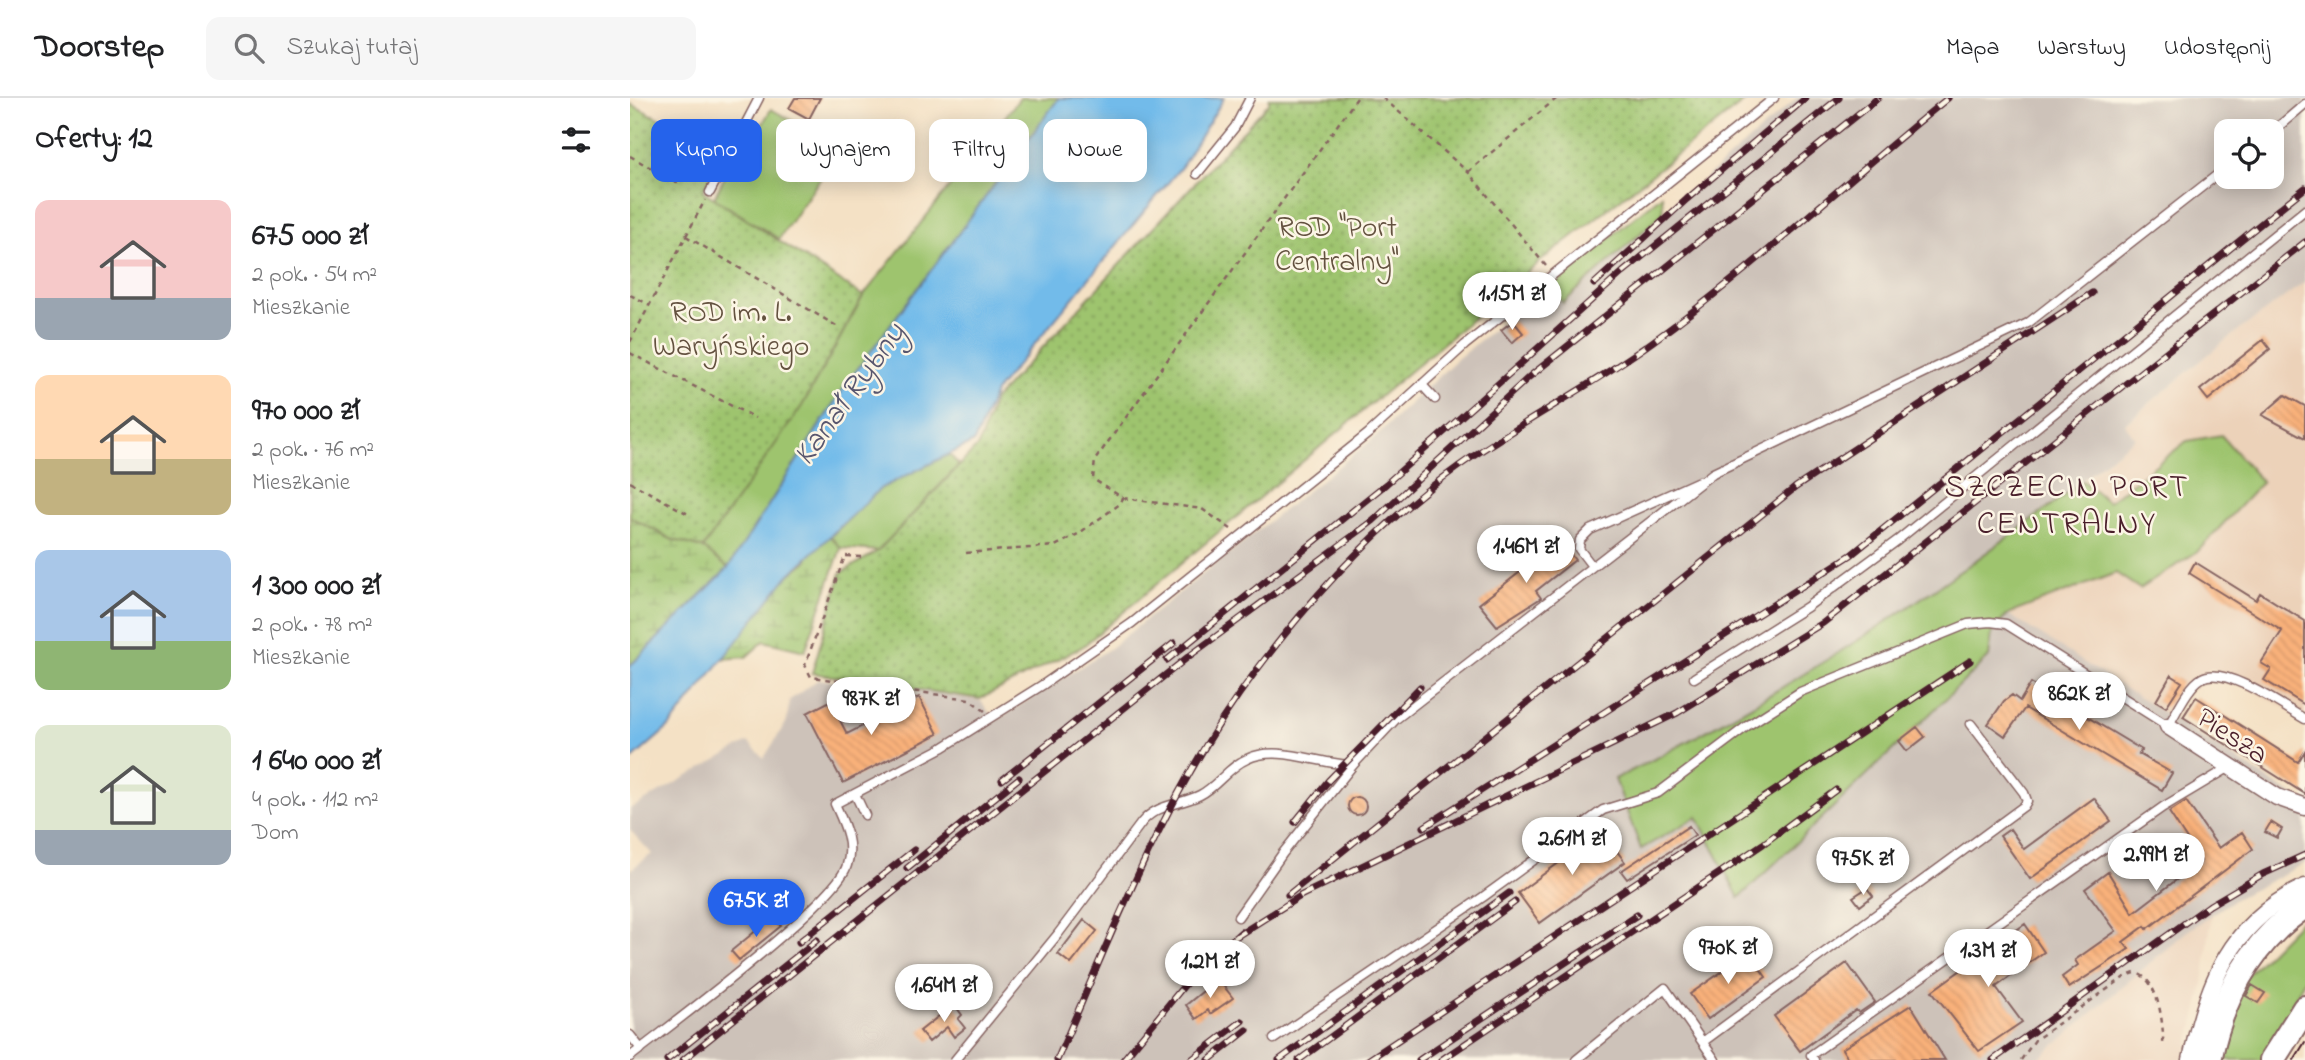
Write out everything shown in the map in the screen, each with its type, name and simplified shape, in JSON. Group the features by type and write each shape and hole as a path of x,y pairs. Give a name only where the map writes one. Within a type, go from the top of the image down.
{"main road":[{"path":"2209,1060 2222,1010 2251,956 2281,924 2305,906"},
{"path":"2273,1060 2304,1008"}],"street":[{"name":"Piesza","path":"2168,726 2288,803 2305,807"},
{"path":"2191,1060 2205,999 2227,953 2260,916 2305,887"}],"lane":[{"path":"748,119 759,98"},
{"path":"1197,174 1235,127 1250,98"},
{"path":"630,1058 776,939 838,881 848,863 849,835 835,804 942,748 1132,623 1359,441 1475,337 1774,98"},
{"path":"2284,122 2305,104"},
{"path":"1592,566 1579,549 1580,540 1590,530 1707,478 2028,323 2214,177"},
{"path":"710,192 715,182"},
{"path":"1694,678 1807,607 1898,540 2305,210"},
{"path":"1422,384 1435,399"},
{"path":"1238,917 1283,853 1353,765 1417,701 1707,478"},
{"path":"1274,1039 1483,898 1602,810 1658,793 1746,726 1800,692 1968,624 2006,624 2168,726 2196,683 2213,675 2232,679 2305,719"},
{"path":"1704,1041 2024,806 2027,802 2024,793 1971,724"},
{"path":"955,1060 1058,934 1142,822 1154,811 1202,794 1236,765 1256,756 1275,755 1353,765"},
{"path":"1814,1060 1811,1055 2163,807 2230,767"},
{"path":"855,794 865,815"},
{"path":"1576,1060 1665,988 1715,1060"},
{"path":"630,1034 641,1049"}],"path":[{"path":"1228,525 1202,509 1123,498 1093,478 1095,460 1357,98"},
{"path":"1383,98 1468,172 1541,261"},
{"path":"1468,172 1557,98"},
{"path":"630,156 651,168"},
{"path":"630,342 710,192"},
{"path":"686,236 838,327"},
{"path":"630,295 650,304"},
{"path":"630,353 755,418"},
{"path":"630,482 690,515"},
{"path":"965,554 1055,546 1078,534 1123,498"},
{"path":"861,557 845,556 837,573 805,665 811,677 850,685 969,699 992,717"},
{"path":"2021,1060 2035,1040 2126,976 2135,973 2145,977 2153,993 2164,1032 2163,1046"}],"shaded area":[{"path":"1797,98 2305,98 2305,282 2227,339 2125,424 2135,438 1974,565 2003,611 2305,803 2305,863 2235,899 2186,932 2037,1060 630,1060 630,870 652,854 630,830 630,809 748,742 764,758 786,723 790,700 819,679 887,690 892,686 981,701 995,721 1109,649 1373,439 1457,359 1557,278 1552,289 1564,302"},
{"path":"2305,282 2305,719 2211,668 2164,716 2008,614 2116,573 2187,441 2108,502 2083,481 2135,438 2125,425 2227,339"},
{"path":"2212,913 2202,991 2185,1060 2037,1060 2186,932"}],"green space":[{"path":"1020,98 1059,98 1029,138 1029,119 1003,119"},
{"name":"ROD \"Port Centralny\"","path":"1269,98 1749,98 1541,261 1082,647 980,699 812,673 841,573 878,551 978,446 994,400 1269,103"},
{"name":"ROD im. L. Waryńskiego","path":"630,104 660,119 651,119 651,182 707,182 703,191 863,296 802,406 703,548 671,539 630,517"},
{"path":"771,109 789,119 776,119 776,182 818,182 779,239 714,198 722,182 762,182 762,125"},
{"path":"953,182 997,182 845,386 728,568 703,548 827,362 863,296"},
{"path":"1662,195 1663,213 1563,303 1552,289 1558,279"},
{"path":"2221,435 2262,482 2198,551 2140,589 2116,573 2008,614 1992,632 1989,657 1739,898 1697,817 1641,849 1615,779 1737,714 1856,642 1971,564 2083,481 2108,502 2187,441"},
{"path":"949,454 959,465 878,551 841,548 830,537 881,488"},
{"path":"630,517 671,539 703,548 728,568 630,666"},
{"path":"827,533 841,548 805,651 764,641 746,657 709,660 767,578 788,576 807,561 809,551"},
{"path":"2305,916 2305,978 2285,1020 2261,1060 2215,1060 2244,978"}],"water":[{"name":"Kanał Rybny","path":"1059,98 1224,98 1182,166 995,392 974,442 881,488 788,576 669,727 630,761 630,666 728,568 845,386 997,182 1029,182 1029,138 1043,120 1043,182 1147,182 1147,119 1043,119"}],"building":[{"path":"795,98 820,98 809,119 789,108"},
{"path":"1513,321 1523,333 1512,343 1501,330"},
{"path":"2263,340 2270,349 2208,400 2200,390"},
{"path":"2285,395 2305,406 2305,438 2262,415"},
{"path":"1560,541 1575,560 1536,591 1541,598 1497,626 1479,604"},
{"path":"2195,562 2256,600 2260,593 2305,621 2305,705 2264,680 2271,669 2261,663 2282,631 2189,573"},
{"path":"2171,675 2182,682 2166,707 2156,701"},
{"path":"2031,683 2142,750 2139,754 2172,773 2162,790 2025,708 2005,736 1988,724 2004,701 2012,695 2020,701"},
{"path":"919,697 938,734 843,783 807,713 830,701 847,734"},
{"path":"2196,697 2298,762 2305,751 2305,794 2183,717"},
{"path":"1917,727 1925,737 1907,751 1899,741"},
{"path":"1357,797 1363,800 1366,806 1363,812 1357,815 1351,812 1348,806 1351,800"},
{"path":"2094,798 2111,821 2030,879 2000,836 2010,829 2024,849"},
{"path":"2186,801 2219,848 2242,832 2253,849 2147,929 2145,926 2123,942 2129,949 2069,988 2062,977 2078,965 2075,960 2116,931 2085,889 2108,872 2133,913 2201,861 2169,812"},
{"path":"2271,822 2282,829 2277,838 2265,832"},
{"path":"1689,826 1695,835 1627,879 1621,871"},
{"path":"1602,831 1625,862 1540,923 1518,893"},
{"path":"1867,888 1873,896 1860,906 1853,897"},
{"path":"773,917 781,926 739,960 731,951"},
{"path":"1084,920 1097,931 1071,964 1058,954"},
{"path":"2025,924 2044,952 1996,987 2022,1022 1979,1051 1932,991"},
{"path":"1749,953 1766,977 1708,1019 1690,994"},
{"path":"1847,963 1875,1002 1859,1013 1856,1010 1800,1051 1774,1016"},
{"path":"1218,979 1233,998 1210,1014 1208,1010 1196,1019 1186,1005"},
{"path":"2252,985 2265,993 2258,1003 2246,996"},
{"path":"954,1004 962,1015 958,1019 965,1028 954,1037 947,1027 929,1042 920,1031"},
{"path":"1911,1005 1945,1060 1849,1060 1842,1049"}],"tram line":[{"path":"2294,1060 2305,1042"}],"railway":[{"path":"1594,284 1687,199 1806,98"},
{"path":"1167,660 1386,484 1623,272 1839,98"},
{"path":"683,1060 1188,657 1373,521 1529,377 1878,98"},
{"path":"1057,1060 1122,909 1169,811 1196,763 1224,716 1256,671 1325,587 1376,535 1431,487 1483,450 1652,342 1765,253 1948,98"},
{"path":"1424,827 1851,555 2305,188"},
{"path":"1234,938 1302,895 1677,713 1823,623 2305,242"},
{"path":"1288,895 1796,487 2092,293"},
{"path":"1002,780 1174,643"},
{"path":"1368,1060 1970,661"},
{"path":"1295,822 1328,781 1420,687"},
{"path":"907,868 1019,778"},
{"path":"1441,1060 1763,844 1836,790"},
{"path":"799,942 914,850"},
{"path":"1993,1060 2210,905 2263,874 2305,855"},
{"path":"1279,1060 1509,893"},
{"path":"1299,1060 1515,902"},
{"path":"1419,1060 1637,915"},
{"path":"1123,1060 1192,976 1241,932"},
{"path":"667,1060 817,940"},
{"path":"1191,1060 1242,1021"},
{"path":"1209,1060 1247,1030"}],"district":[{"name":"SZCZECIN PORT CENTRALNY","path":"2067,504"}]}
